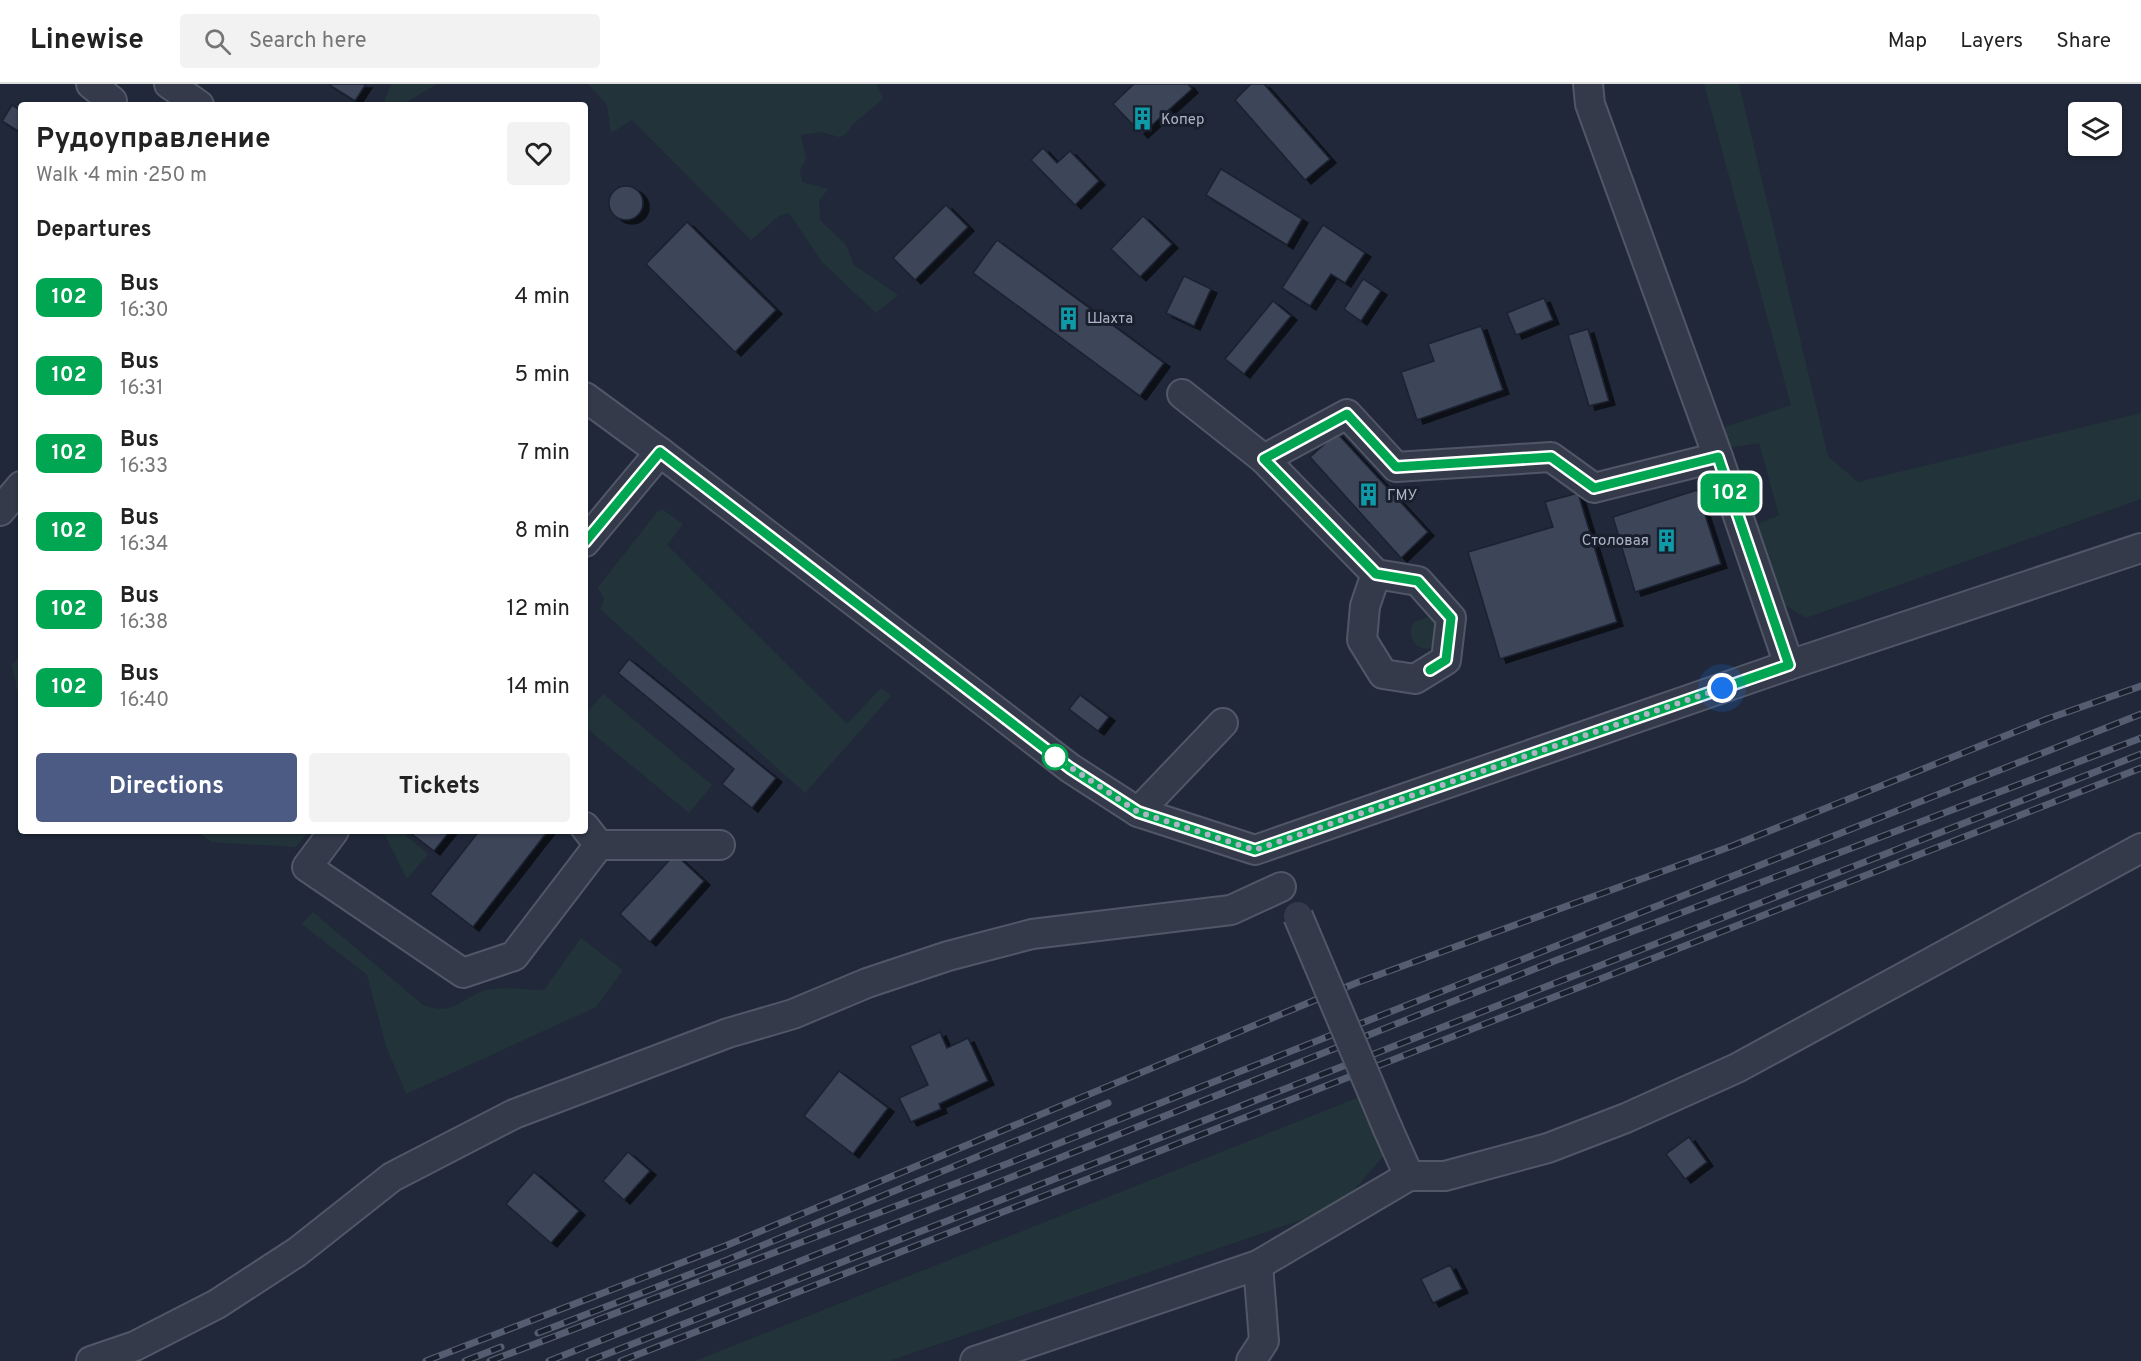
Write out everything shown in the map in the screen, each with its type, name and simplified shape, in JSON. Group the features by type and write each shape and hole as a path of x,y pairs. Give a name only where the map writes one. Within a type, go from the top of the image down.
{"street":[{"path":"169,84 195,102"},
{"path":"1588,84 1590,104 1718,457 1789,665"},
{"path":"1182,394 1264,459 1376,574"},
{"path":"588,399 660,452 1070,768 1138,812 1255,850 1298,916 1409,1176"},
{"path":"1264,459 1347,414 1396,467 1551,457 1594,488 1718,457"},
{"path":"588,538 660,452"},
{"path":"0,511 18,490"},
{"path":"1255,850 1789,665 2141,548"},
{"path":"1138,812 1223,723"},
{"path":"332,834 307,867 463,973 514,957 592,836 720,845"},
{"path":"975,1361 1258,1265 1409,1176 1445,1176 1548,1148 1636,1114 1737,1068 2141,848"},
{"path":"91,1361 135,1346 217,1304 297,1252 392,1177 514,1114 728,1033 793,1014 867,983 948,956 1032,934 1231,910 1281,887"},
{"path":"1251,1361 1264,1341 1258,1265"}],"shaded area":[{"path":"391,84 437,84 406,102 384,102"},
{"path":"588,84 877,84 883,99 854,123 845,135 839,137 820,132 801,135 806,159 800,170 802,182 828,189 819,201 820,220 846,245 854,265 898,295 876,313 822,262 789,213 779,216 751,240 632,120 611,133 607,105"},
{"path":"1704,84 1739,84 1828,456 1858,482 2141,413 2141,499 1806,618 1777,600 1756,525 1779,515 1759,443 1727,448 1713,431 1791,405"},
{"path":"663,510 683,524 667,545 847,724 881,688 891,696 805,793 600,609 604,599 598,587 658,511"},
{"path":"1427,617 1437,621 1434,648 1428,649 1414,643 1411,634 1413,623"},
{"path":"18,658 18,694 12,665"},
{"path":"603,694 712,785 689,813 588,729 588,712"},
{"path":"201,834 307,834 296,847 211,842"},
{"path":"384,834 404,834 428,854 407,879"},
{"path":"313,912 423,1005 435,1008 453,1007 482,991 492,989 544,990 581,938 623,970 596,1007 406,1094 386,1046 367,975 302,924"},
{"path":"1362,1096 1387,1152 1339,1207 889,1361 695,1361"}],"building":[{"path":"328,84 366,84 355,101"},
{"name":"Копер","path":"1134,84 1188,84 1192,89 1142,134 1113,104"},
{"path":"1251,84 1264,84 1330,159 1305,180 1235,100"},
{"path":"12,105 18,109 18,131 2,121"},
{"path":"1043,148 1057,163 1070,151 1099,181 1075,205 1031,160"},
{"path":"1221,169 1302,219 1287,245 1206,195"},
{"path":"626,186 638,191 643,203 638,215 626,220 614,215 609,203 614,191"},
{"path":"946,205 968,227 915,280 893,258"},
{"path":"1143,216 1172,244 1140,277 1111,249"},
{"path":"687,222 776,310 735,352 646,264"},
{"path":"1323,225 1365,253 1345,283 1331,274 1310,306 1282,288"},
{"name":"Шахта","path":"997,240 1164,363 1140,396 973,273"},
{"path":"1184,276 1211,289 1194,326 1166,313"},
{"path":"1363,279 1381,291 1361,321 1344,309"},
{"path":"1544,298 1553,320 1516,335 1507,313"},
{"path":"1273,301 1291,316 1244,374 1225,359"},
{"path":"1481,326 1503,390 1417,420 1401,372 1434,361 1428,344"},
{"path":"1588,329 1609,401 1589,406 1568,335"},
{"name":"ГМУ","path":"1337,433 1428,532 1401,558 1310,457"},
{"name":"Столовая","path":"1697,490 1721,564 1635,592 1613,517"},
{"path":"1578,493 1617,622 1500,659 1468,552 1553,527 1545,502"},
{"path":"629,659 776,778 752,808 722,784 734,769 618,673"},
{"path":"1080,695 1109,717 1098,731 1069,709"},
{"path":"412,834 448,834 434,851"},
{"path":"477,834 546,834 473,927 430,894"},
{"path":"675,854 704,881 650,942 620,914"},
{"path":"940,1032 947,1048 968,1038 988,1081 939,1104 941,1109 911,1122 899,1098 928,1085 910,1046"},
{"path":"839,1071 888,1108 853,1154 804,1116"},
{"path":"1689,1137 1707,1162 1685,1179 1666,1154"},
{"path":"628,1152 650,1171 624,1200 603,1181"},
{"path":"534,1172 579,1211 551,1243 506,1204"},
{"path":"1450,1265 1462,1289 1433,1303 1421,1279"}],"railway":[{"path":"426,1361 725,1246 1356,983 1732,846 2047,719 2141,686"},
{"path":"490,1361 1004,1165 2141,714"},
{"path":"549,1361 1557,960 2141,738"},
{"path":"589,1361 2141,754"},
{"path":"621,1361 2141,768"},
{"path":"538,1333 727,1260 1108,1103"},
{"path":"465,1361 501,1347"}],"bus line":[{"name":"102","path":"588,538 660,452 1070,768 1138,812 1255,850 1789,665 1718,457 1594,488 1551,457 1396,467 1347,414 1264,459 1376,574 1418,581 1451,618 1446,660 1430,670"}],"place":[{"name":"Копер","path":"1143,119"},
{"name":"Шахта","path":"1069,318"},
{"name":"ГМУ","path":"1369,495"},
{"name":"Столовая","path":"1667,540"}],"route":[{"path":"1055,757 1138,812 1255,850 1722,688"}]}
